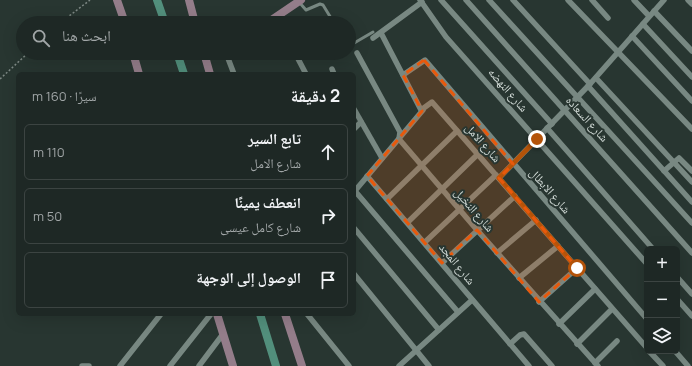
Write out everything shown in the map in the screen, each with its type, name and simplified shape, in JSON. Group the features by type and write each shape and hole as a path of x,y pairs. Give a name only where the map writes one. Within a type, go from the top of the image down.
{"main road":[{"path":"117,0 123,16"},
{"path":"189,0 193,16"},
{"path":"283,16 300,1"},
{"path":"135,60 138,72"},
{"path":"206,60 209,72"},
{"path":"218,316 234,366"},
{"path":"286,316 302,366"}],"street":[{"path":"441,0 552,124"},
{"name":"شارع السعاده","path":"466,0 692,253"},
{"path":"489,0 692,223"},
{"path":"512,0 692,202"},
{"path":"568,0 692,129"},
{"path":"592,0 608,18"},
{"path":"634,0 649,16"},
{"path":"688,0 692,4"},
{"path":"373,35 380,33 421,1"},
{"name":"شارع النهضه","path":"421,1 446,37 644,261"},
{"path":"425,242 459,210 513,164 596,78 654,11 660,1"},
{"path":"654,11 692,51"},
{"path":"643,24 692,77"},
{"path":"356,191 423,110 380,33"},
{"path":"632,36 692,101"},
{"name":"شارع النخيل","path":"357,53 400,132 399,139 459,210 596,364"},
{"path":"229,60 233,72"},
{"path":"299,60 305,72"},
{"name":"شارع الابطال","path":"403,75 425,60 646,318"},
{"path":"596,78 692,182"},
{"name":"شارع الامل","path":"423,110 432,101 644,345"},
{"path":"356,112 382,158"},
{"path":"356,127 362,122"},
{"path":"547,128 649,246"},
{"path":"387,199 457,131"},
{"path":"408,222 478,154"},
{"path":"664,171 680,158 692,171"},
{"name":"شارع المجد","path":"367,176 530,366"},
{"path":"356,193 458,312"},
{"path":"442,263 515,196"},
{"path":"497,253 536,220"},
{"path":"356,230 438,330"},
{"path":"519,278 558,246"},
{"path":"540,302 577,268"},
{"path":"356,276 429,366"},
{"path":"680,280 692,294"},
{"path":"559,324 595,289"},
{"path":"399,366 472,300"},
{"path":"680,302 692,316"},
{"path":"578,344 612,309"},
{"path":"120,366 159,316"},
{"path":"170,366 209,316"},
{"path":"309,316 349,366"},
{"path":"199,366 223,334"},
{"path":"510,344 520,335 524,334 552,366"},
{"path":"596,364 617,341"},
{"path":"652,354 662,366"},
{"path":"678,354 688,366"},
{"path":"82,366 90,366"}],"lane":[{"path":"300,1 306,10 320,4 323,5 330,16"},
{"path":"356,43 373,35"}],"path":[{"path":"69,16 90,0"},
{"path":"0,79 20,60"}],"highlighted area":[{"path":"424,60 513,164 499,178 577,268 539,302 477,230 442,263 367,176 422,111 403,75"}],"waterway":[{"path":"157,0 163,16"},
{"path":"179,60 183,72"},
{"path":"261,316 276,366"}],"route":[{"path":"537,139 499,178 577,268"}]}
